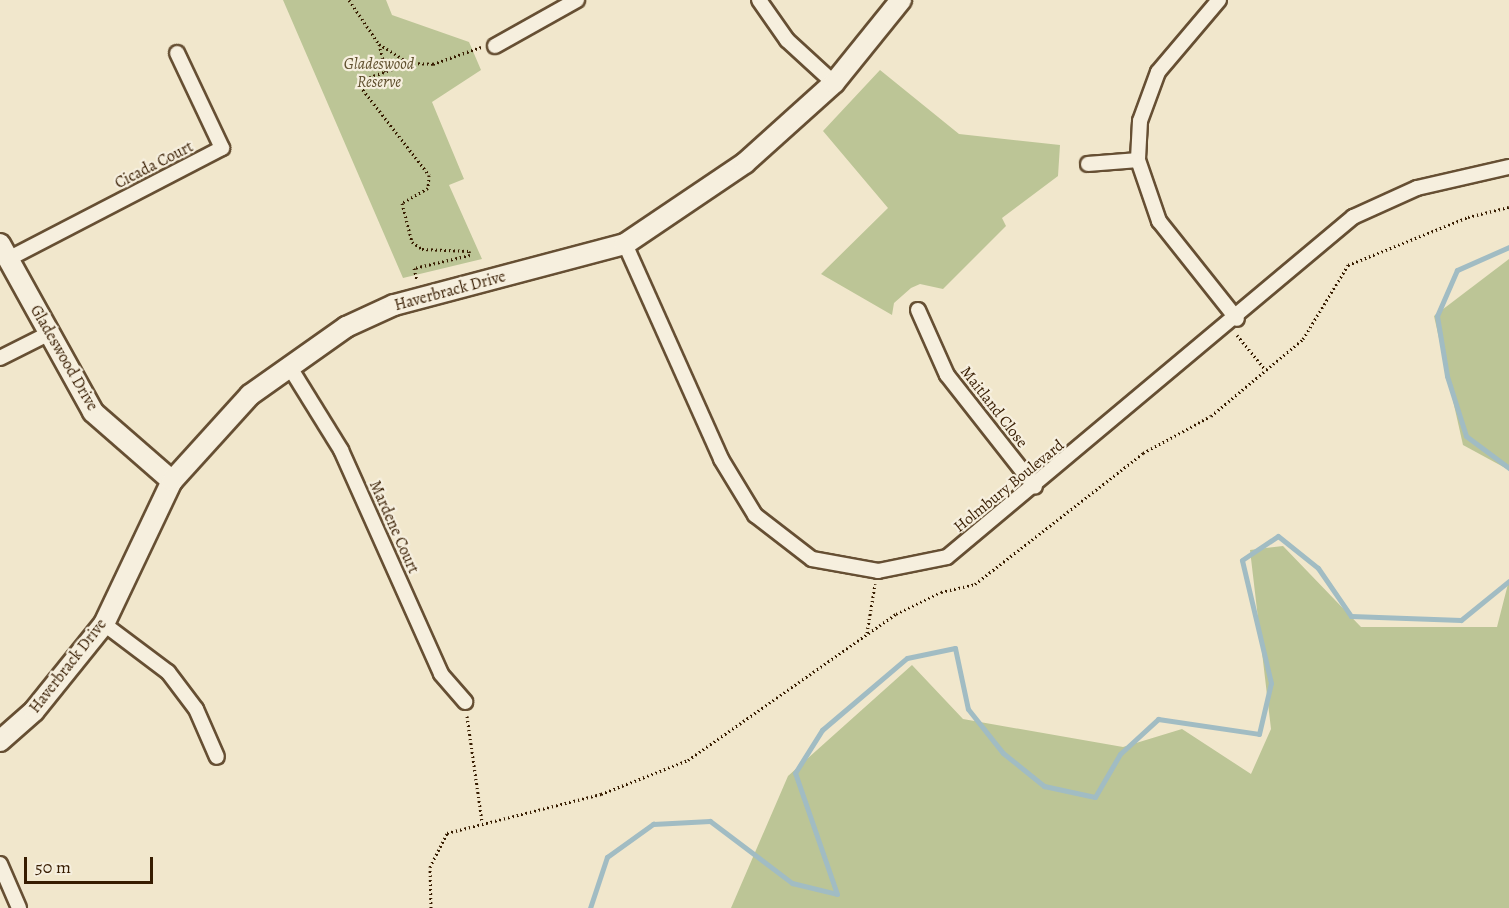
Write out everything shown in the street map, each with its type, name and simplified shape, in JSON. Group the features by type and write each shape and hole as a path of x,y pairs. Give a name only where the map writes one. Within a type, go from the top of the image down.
{"street":[{"path":"495,46 577,0"},
{"path":"759,0 787,40 834,83"},
{"name":"Haverbrack Drive","path":"0,741 34,711 104,624 172,482 250,395 346,327 422,296 625,244 745,163 834,83 901,0"},
{"path":"1219,0 1158,72 1140,121 1138,160 1159,222 1233,322"},
{"name":"Cicada Court","path":"4,252 222,148 177,53"},
{"path":"1088,164 1138,160"},
{"name":"Holmbury Boulevard","path":"625,244 721,459 755,515 812,559 878,570 947,557 1035,488 1368,208 1417,188 1509,167"},
{"name":"Gladeswood Drive","path":"4,252 93,412 172,482"},
{"name":"Maitland Close","path":"918,310 947,375 1035,488"},
{"path":"0,358 48,334"},
{"name":"Mardene Court","path":"289,366 341,450 441,674 465,702"},
{"path":"104,624 168,672 196,709 217,757"},
{"path":"0,864 19,908"}],"path":[{"path":"349,0 379,44 386,72"},
{"path":"379,44 409,63"},
{"path":"422,296 414,268 470,255 469,251 422,249 412,242 402,203 432,183 360,86 409,63 433,64 467,48 495,46"},
{"path":"1233,322 1264,368"},
{"path":"867,633 878,570"},
{"path":"465,702 482,822"}],"green space":[{"name":"Gladeswood Reserve","path":"283,0 386,0 392,15 469,42 481,70 432,102 464,179 449,185 482,259 403,278"},
{"path":"880,70 959,134 1060,145 1058,176 1002,218 1006,226 943,289 920,284 911,288 894,303 892,315 821,274 888,208 823,131"},
{"path":"1509,259 1509,470 1463,445 1434,316"},
{"path":"1283,546 1361,627 1497,627 1509,580 1509,908 731,908 788,776 912,665 963,719 1123,747 1182,729 1251,774 1271,729 1250,550"}],"waterway":[{"path":"1509,247 1457,270 1437,316 1447,376 1466,436 1509,468"},
{"path":"590,908 607,857 653,824 710,821 792,883 837,894 795,773 822,730 907,658 955,648 968,709 1003,753 1044,786 1095,797 1120,754 1158,719 1259,734 1271,683 1242,560 1278,536 1318,568 1351,616 1461,620 1509,581"}]}
